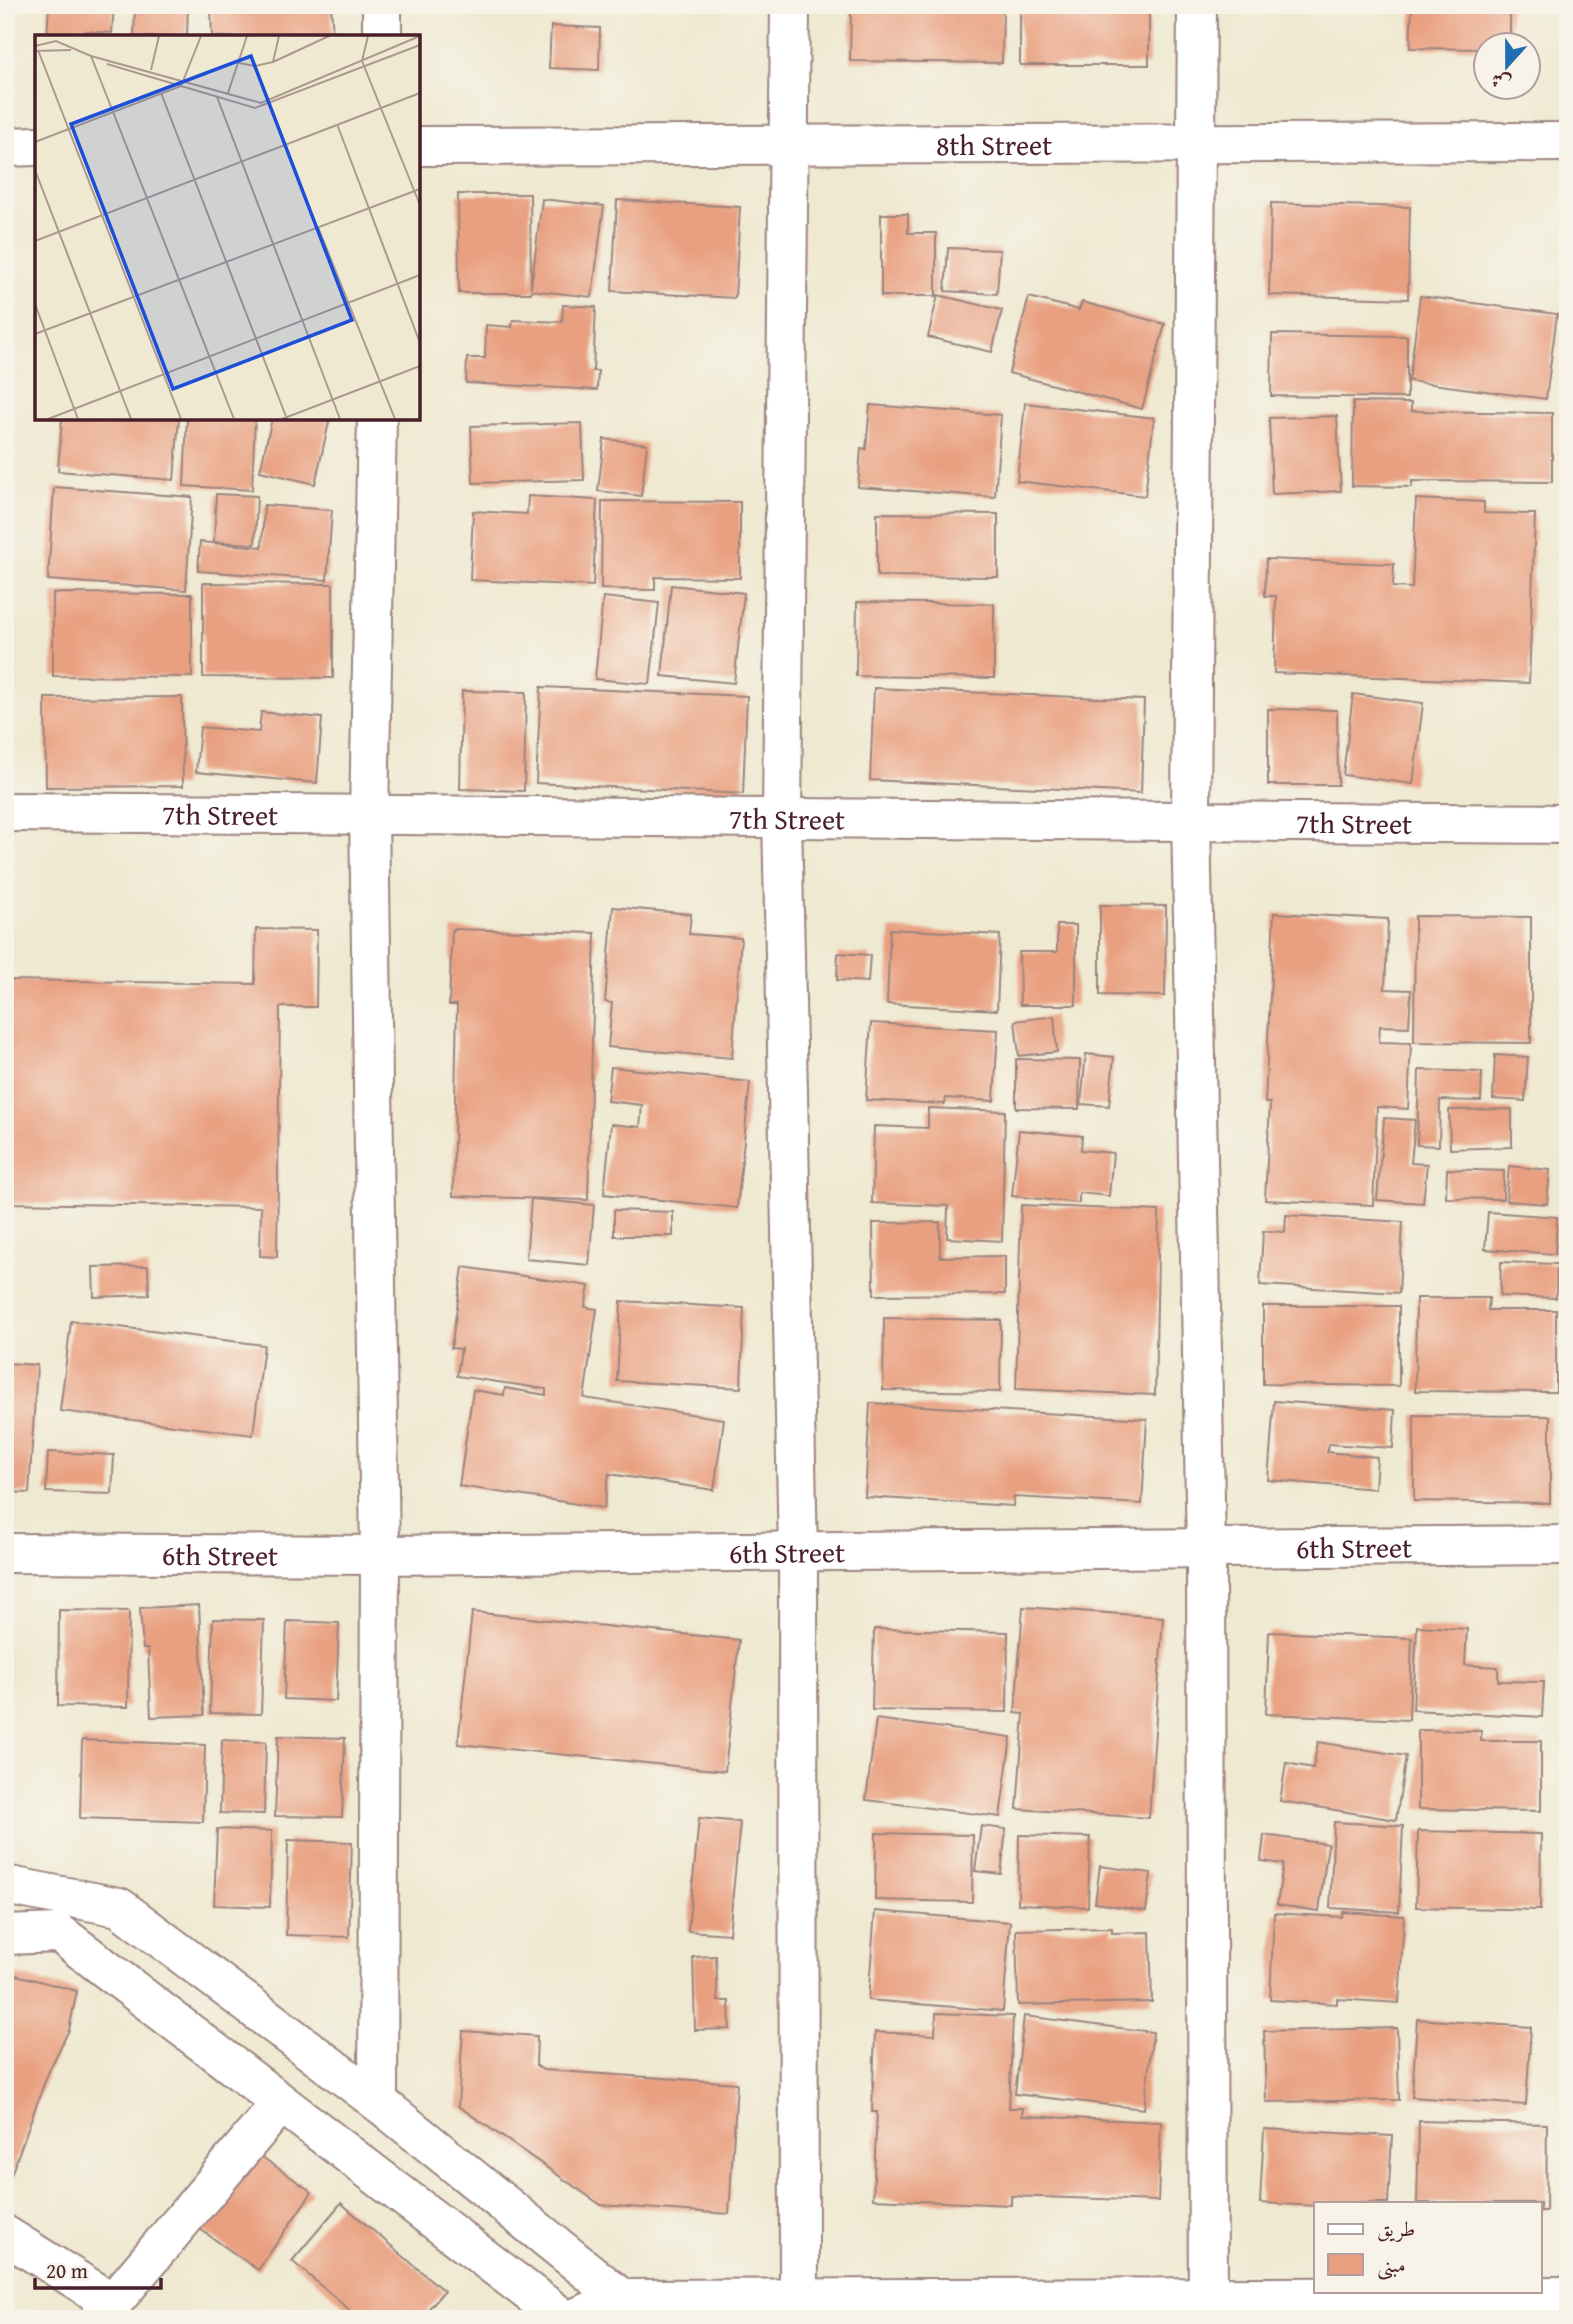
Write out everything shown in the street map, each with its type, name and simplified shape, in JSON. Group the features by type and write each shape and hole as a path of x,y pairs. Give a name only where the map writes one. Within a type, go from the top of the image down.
{"street":[{"path":"382,5 382,35"},
{"path":"790,5 782,818 798,1552 799,2298"},
{"path":"1197,5 1191,819 1206,1547 1208,2307"},
{"name":"8th Street","path":"420,146 1568,142"},
{"path":"5,146 35,146"},
{"path":"377,420 369,814 380,1555 377,2102"},
{"name":"7th Street","path":"5,812 1191,819 1568,824"},
{"name":"6th Street","path":"5,1553 380,1555 1568,1545"},
{"path":"5,1885 120,1907 377,2102 634,2309"},
{"path":"5,1935 59,1933 564,2319"},
{"path":"5,2235 105,2310 281,2103"},
{"path":"572,2319 634,2309 799,2298 1208,2307 1568,2296"}],"building":[{"path":"49,5 114,5 112,33 85,31 84,35 47,35"},
{"path":"135,5 188,5 187,35 134,35"},
{"path":"211,5 331,5 333,35 212,35"},
{"path":"851,5 1003,5 1002,63 850,61"},
{"path":"1020,5 1149,5 1149,65 1020,65"},
{"path":"1412,5 1510,5 1510,32 1472,32 1472,49 1410,48"},
{"path":"551,26 600,28 599,70 549,68"},
{"path":"458,194 530,194 531,288 542,199 604,206 592,297 531,290 531,293 459,293"},
{"path":"617,200 740,207 735,298 612,291"},
{"path":"1271,203 1410,207 1408,299 1269,295"},
{"path":"881,214 908,214 908,233 936,233 936,296 881,296"},
{"path":"948,248 1000,250 997,294 945,291"},
{"path":"938,295 1002,310 992,352 928,337"},
{"path":"1420,296 1557,314 1546,399 1409,381"},
{"path":"1029,297 1079,310 1082,302 1165,324 1142,409 1009,373"},
{"path":"563,305 596,307 593,371 598,371 597,390 466,383 467,358 485,358 486,325 512,327 513,320 562,322"},
{"path":"1272,334 1407,336 1407,398 1271,396"},
{"path":"1353,402 1411,403 1411,411 1552,413 1552,482 1412,481 1412,487 1352,486"},
{"path":"1025,403 1154,418 1145,496 1017,481"},
{"path":"870,405 1001,415 995,497 858,487 861,448 866,449"},
{"path":"1337,416 1341,491 1272,494 1269,418"},
{"path":"62,420 179,420 174,480 58,471"},
{"path":"187,420 255,420 252,490 184,486"},
{"path":"272,420 330,420 315,484 260,471"},
{"path":"582,423 584,480 473,483 471,426"},
{"path":"604,439 647,444 641,496 598,491"},
{"path":"54,487 192,497 186,590 48,580"},
{"path":"216,494 257,496 255,544 214,542"},
{"path":"528,496 597,500 593,586 470,580 473,511 527,514"},
{"path":"1416,499 1484,502 1484,513 1535,514 1529,683 1274,673 1276,596 1265,596 1266,559 1394,564 1393,587 1412,588"},
{"path":"602,501 740,502 740,578 655,577 655,590 601,589"},
{"path":"264,505 332,510 327,580 198,571 200,542 262,547"},
{"path":"877,513 998,514 998,577 877,576"},
{"path":"203,583 333,584 333,678 203,677"},
{"path":"671,585 744,593 734,683 662,676"},
{"path":"53,593 192,594 192,677 53,676"},
{"path":"603,597 659,603 650,684 595,679"},
{"path":"857,602 994,604 994,678 856,676"},
{"path":"541,687 747,696 743,794 536,783"},
{"path":"874,688 1144,700 1141,793 870,780"},
{"path":"462,691 526,692 524,791 460,789"},
{"path":"1353,694 1423,703 1413,784 1343,775"},
{"path":"182,697 183,786 46,787 45,698"},
{"path":"1268,709 1337,710 1338,785 1268,785"},
{"path":"261,712 322,718 317,783 196,772 200,727 259,732"},
{"path":"1100,905 1166,906 1165,996 1100,995"},
{"path":"613,907 691,914 689,934 741,938 732,1058 608,1047 612,1003 605,1002"},
{"path":"1274,913 1388,919 1385,989 1411,990 1409,1027 1380,1026 1379,1042 1411,1043 1408,1109 1377,1107 1373,1205 1265,1200 1270,1103 1265,1103"},
{"path":"1415,916 1531,917 1531,1043 1414,1042"},
{"path":"1057,925 1076,925 1076,1005 1020,1005 1019,952 1057,952"},
{"path":"256,929 317,930 316,1007 280,1007 277,1257 260,1256 261,1207 5,1203 5,980 255,984"},
{"path":"452,929 595,933 588,1200 453,1196 457,1005 449,1005"},
{"path":"890,929 1000,935 997,1010 887,1004"},
{"path":"838,953 870,955 868,982 837,980"},
{"path":"1054,1016 1057,1052 1019,1056 1015,1021"},
{"path":"871,1023 998,1030 994,1101 946,1098 945,1104 866,1100"},
{"path":"1086,1054 1114,1057 1109,1106 1081,1104"},
{"path":"1495,1055 1528,1057 1525,1101 1493,1099"},
{"path":"1016,1059 1080,1060 1079,1109 1016,1108"},
{"path":"611,1067 750,1082 737,1208 604,1194 611,1124 640,1127 642,1105 607,1101"},
{"path":"1419,1070 1482,1072 1481,1101 1440,1100 1439,1146 1417,1145"},
{"path":"928,1108 1005,1111 1002,1241 947,1238 948,1206 872,1203 874,1126 928,1128"},
{"path":"1512,1109 1512,1147 1450,1149 1449,1110"},
{"path":"1384,1118 1415,1120 1411,1163 1427,1164 1423,1203 1377,1200"},
{"path":"1019,1130 1082,1136 1081,1150 1113,1153 1109,1196 1079,1193 1079,1203 1012,1196"},
{"path":"1509,1166 1550,1170 1547,1204 1506,1201"},
{"path":"1447,1169 1504,1171 1503,1199 1446,1198"},
{"path":"531,1199 594,1205 589,1265 526,1259"},
{"path":"1021,1205 1159,1211 1155,1395 1016,1389"},
{"path":"614,1210 673,1212 673,1236 614,1236"},
{"path":"1488,1212 1557,1217 1555,1254 1485,1249"},
{"path":"1286,1215 1403,1222 1399,1293 1260,1285 1263,1231 1285,1232"},
{"path":"940,1222 940,1257 1005,1256 1005,1294 874,1295 873,1223"},
{"path":"1501,1262 1557,1264 1556,1298 1500,1296"},
{"path":"148,1266 149,1295 94,1297 93,1267"},
{"path":"463,1267 589,1286 585,1307 597,1309 584,1398 724,1419 714,1490 609,1474 604,1508 459,1486 473,1390 504,1395 505,1388 546,1395 546,1389 457,1376 461,1349 451,1348"},
{"path":"1416,1298 1489,1298 1488,1310 1556,1310 1556,1392 1415,1391"},
{"path":"621,1301 744,1308 741,1388 617,1381"},
{"path":"1263,1306 1399,1306 1399,1386 1263,1384"},
{"path":"884,1318 1001,1320 1000,1392 883,1390"},
{"path":"71,1321 264,1345 253,1435 60,1411"},
{"path":"5,1363 37,1365 29,1493 5,1492"},
{"path":"1274,1401 1395,1410 1393,1448 1328,1444 1327,1452 1377,1457 1375,1489 1268,1480"},
{"path":"870,1403 1147,1419 1142,1504 1014,1497 1013,1506 865,1497"},
{"path":"1414,1415 1550,1416 1550,1503 1414,1501"},
{"path":"48,1452 114,1455 112,1494 46,1492"},
{"path":"199,1605 204,1715 151,1717 148,1649 143,1649 140,1608"},
{"path":"1023,1607 1163,1617 1149,1818 1017,1809 1024,1714 1015,1713"},
{"path":"59,1610 129,1611 128,1707 58,1706"},
{"path":"472,1612 739,1640 725,1771 458,1744"},
{"path":"213,1619 264,1620 261,1714 210,1713"},
{"path":"287,1621 339,1623 336,1701 284,1699"},
{"path":"1417,1626 1467,1629 1465,1665 1498,1667 1498,1681 1544,1682 1542,1717 1413,1710"},
{"path":"874,1629 1008,1632 1007,1712 872,1710"},
{"path":"1269,1632 1412,1638 1409,1720 1266,1714"},
{"path":"876,1719 1011,1737 1000,1817 866,1800"},
{"path":"1418,1730 1481,1731 1481,1741 1541,1741 1541,1811 1418,1809"},
{"path":"278,1736 345,1738 342,1817 275,1816"},
{"path":"82,1740 205,1745 203,1822 80,1818"},
{"path":"222,1740 266,1742 264,1814 220,1813"},
{"path":"1318,1742 1406,1756 1396,1820 1280,1801 1286,1763 1313,1768"},
{"path":"699,1818 740,1822 729,1934 688,1931"},
{"path":"1334,1822 1403,1826 1399,1912 1330,1908"},
{"path":"981,1826 1006,1829 1001,1874 975,1871"},
{"path":"217,1829 272,1831 270,1907 214,1905"},
{"path":"1418,1831 1541,1834 1540,1910 1416,1907"},
{"path":"876,1833 973,1835 972,1902 875,1900"},
{"path":"1019,1835 1090,1837 1088,1907 1018,1904"},
{"path":"1264,1835 1328,1844 1319,1911 1277,1905 1283,1864 1261,1861"},
{"path":"288,1840 352,1842 349,1937 286,1935"},
{"path":"1100,1866 1151,1873 1146,1911 1095,1903"},
{"path":"875,1911 1010,1922 1003,2011 868,2000"},
{"path":"1343,1912 1404,1916 1399,2003 1337,1999 1337,2004 1270,2000 1274,1913 1342,1917"},
{"path":"1112,1928 1112,1933 1150,1932 1152,2002 1018,2005 1016,1930"},
{"path":"716,1956 718,2001 729,2001 730,2029 695,2030 693,1957"},
{"path":"5,1972 77,1991 69,2030 48,2073 6,2189"},
{"path":"936,2013 1013,2016 1009,2108 1023,2108 1022,2116 1161,2122 1158,2201 1011,2196 1011,2205 873,2199 877,2112 872,2112 875,2032 935,2035"},
{"path":"1024,2016 1153,2032 1144,2109 1015,2094"},
{"path":"1417,2019 1531,2027 1526,2105 1412,2097"},
{"path":"1397,2028 1399,2100 1266,2102 1264,2031"},
{"path":"463,2031 537,2036 536,2065 543,2070 737,2083 729,2214 601,2205 458,2106"},
{"path":"1419,2121 1547,2124 1546,2211 1542,2211 1542,2202 1417,2202"},
{"path":"1264,2129 1392,2136 1388,2202 1314,2202 1314,2206 1260,2203"},
{"path":"255,2152 312,2192 258,2270 200,2229"},
{"path":"341,2203 444,2291 420,2319 360,2319 292,2261"}]}
